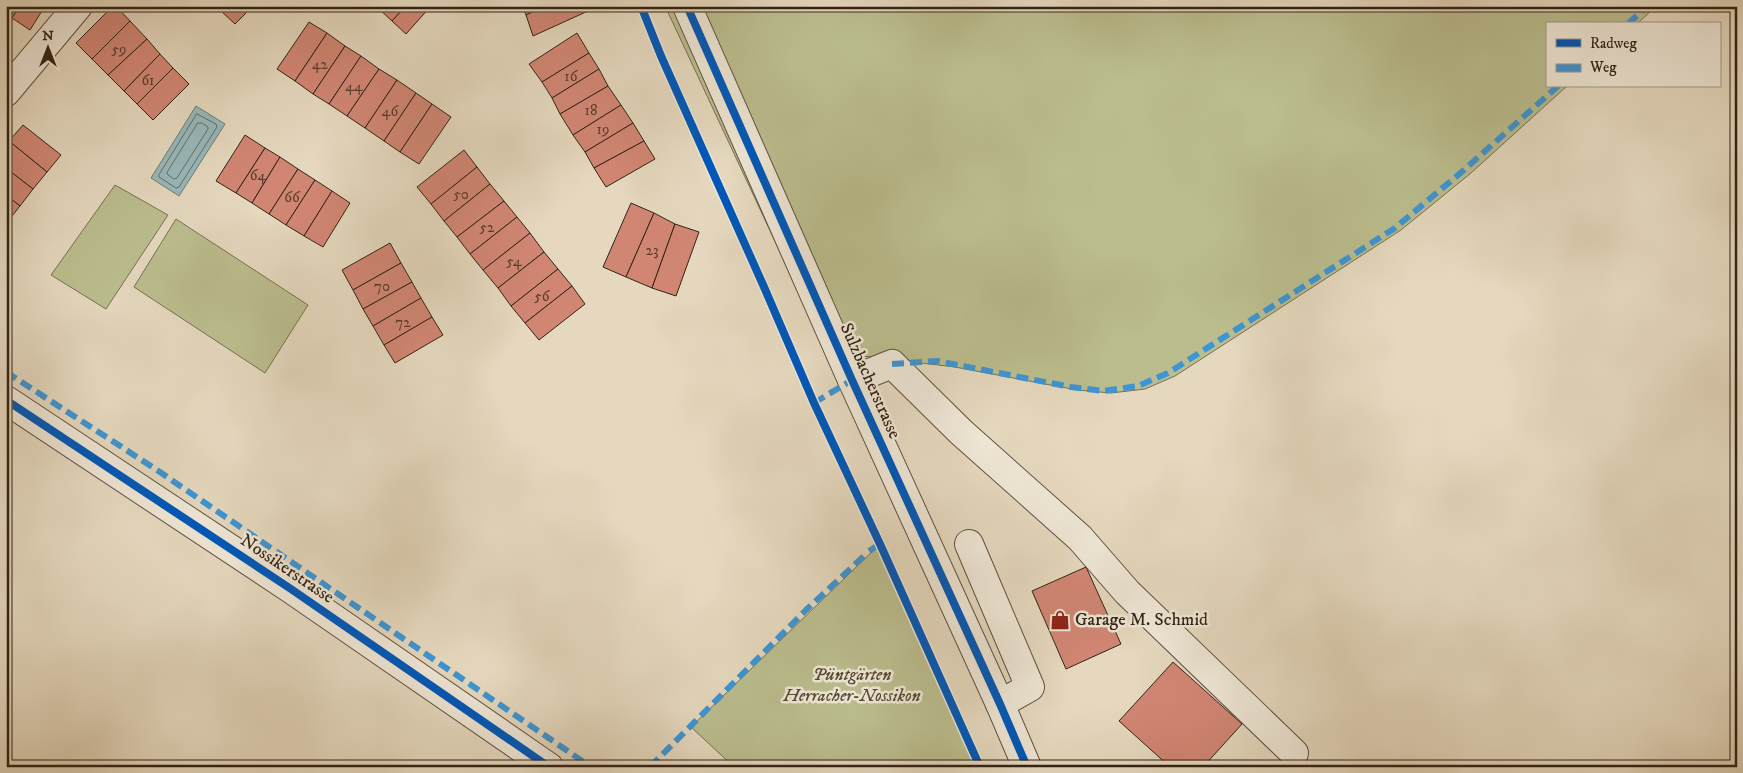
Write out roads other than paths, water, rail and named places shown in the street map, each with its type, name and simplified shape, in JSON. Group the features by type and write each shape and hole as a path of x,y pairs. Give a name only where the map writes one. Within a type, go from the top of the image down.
{"street":[{"path":"6,92 78,6"},
{"name":"Sulzbacherstrasse","path":"687,6 852,380 1000,704 1026,767"},
{"path":"852,380 892,364 961,432 1080,538 1127,592 1294,754"},
{"name":"Nossikerstrasse","path":"6,400 291,589 549,767"},
{"path":"969,544 1030,687 1000,704"}],"water":[{"path":"196,106 225,124 179,196 151,178"}],"place":[{"name":"Garage M. Schmid","path":"1060,620"}],"park label":[{"name":"Püntgärten Herracher-Nossikon","path":"852,685"}]}
